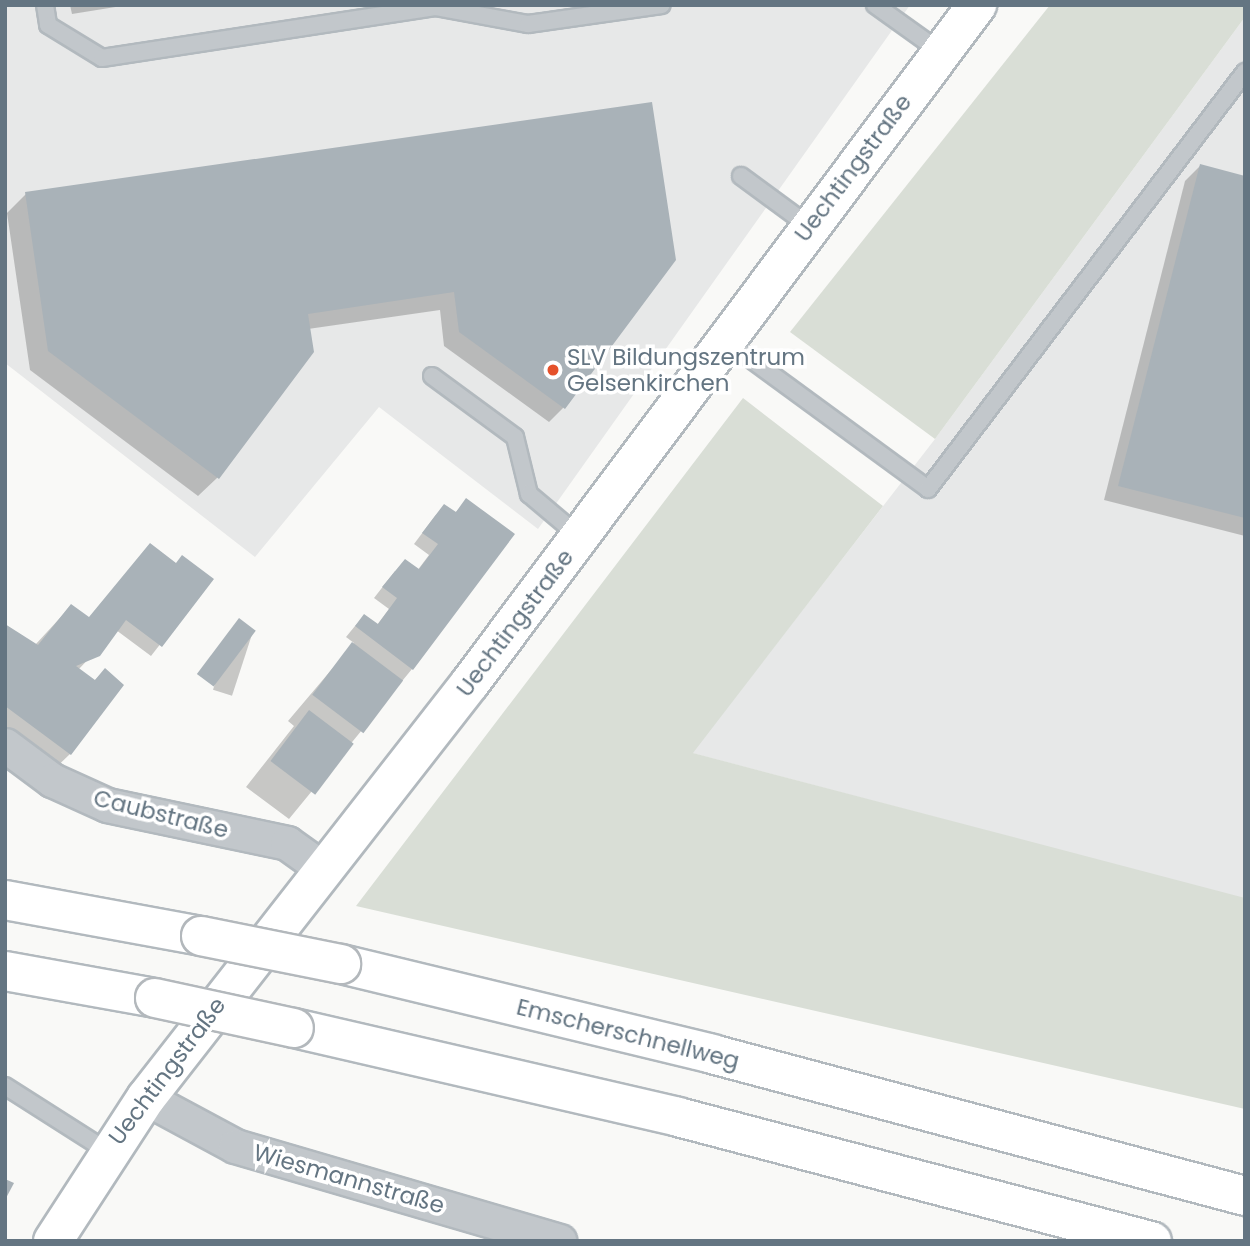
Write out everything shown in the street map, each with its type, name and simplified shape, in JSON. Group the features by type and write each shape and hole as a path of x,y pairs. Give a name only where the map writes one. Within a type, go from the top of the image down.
{"main road":[{"name":"Uechtingstraße","path":"53,1241 107,1151 146,1098 580,537 724,340 976,5"},
{"name":"Emscherschnellweg","path":"5,900 341,964 712,1054 1245,1196"},
{"path":"5,971 155,998 294,1028 678,1117 1152,1241"}],"street":[{"name":"Caubstraße","path":"5,745 52,780 107,805 287,843 323,868"},
{"name":"Wiesmannstraße","path":"146,1098 235,1146 559,1241"}],"lane":[{"path":"46,5 48,25 102,58 435,7 528,24 662,5"},
{"path":"874,5 941,52"},
{"path":"724,340 928,489 1245,72"},
{"path":"741,176 809,226"},
{"path":"432,376 515,437 529,494 580,537"},
{"path":"5,1086 107,1151"}],"shaded area":[{"path":"5,5 910,5 538,529 379,407 255,557 5,363"},
{"path":"1050,5 1245,5 1245,17 935,439 790,332"},
{"path":"1245,17 1245,899 692,753 935,439"},
{"path":"743,398 883,506 693,753 1245,898 1245,1109 356,906"}],"building":[{"path":"652,102 676,260 565,409 459,332 454,292 308,314 314,352 219,479 48,351 25,192"},
{"path":"1200,164 1245,176 1245,518 1118,486"},
{"path":"466,498 515,534 413,670 355,626 364,614 378,624 397,598 382,587 405,559 419,569 438,544 422,533 444,504 456,512"},
{"path":"150,543 176,563 182,555 214,579 162,647 126,620 100,656 76,666 95,680 105,668 124,685 71,755 5,706 5,624 38,645 71,604 89,617"},
{"path":"239,618 256,631 214,687 197,674"},
{"path":"352,642 403,681 363,733 312,695"},
{"path":"309,710 354,744 315,795 270,761"},
{"path":"5,1179 14,1183 5,1200"}],"place":[{"name":"SLV Bildungszentrum Gelsenkirchen","path":"553,370"}]}
